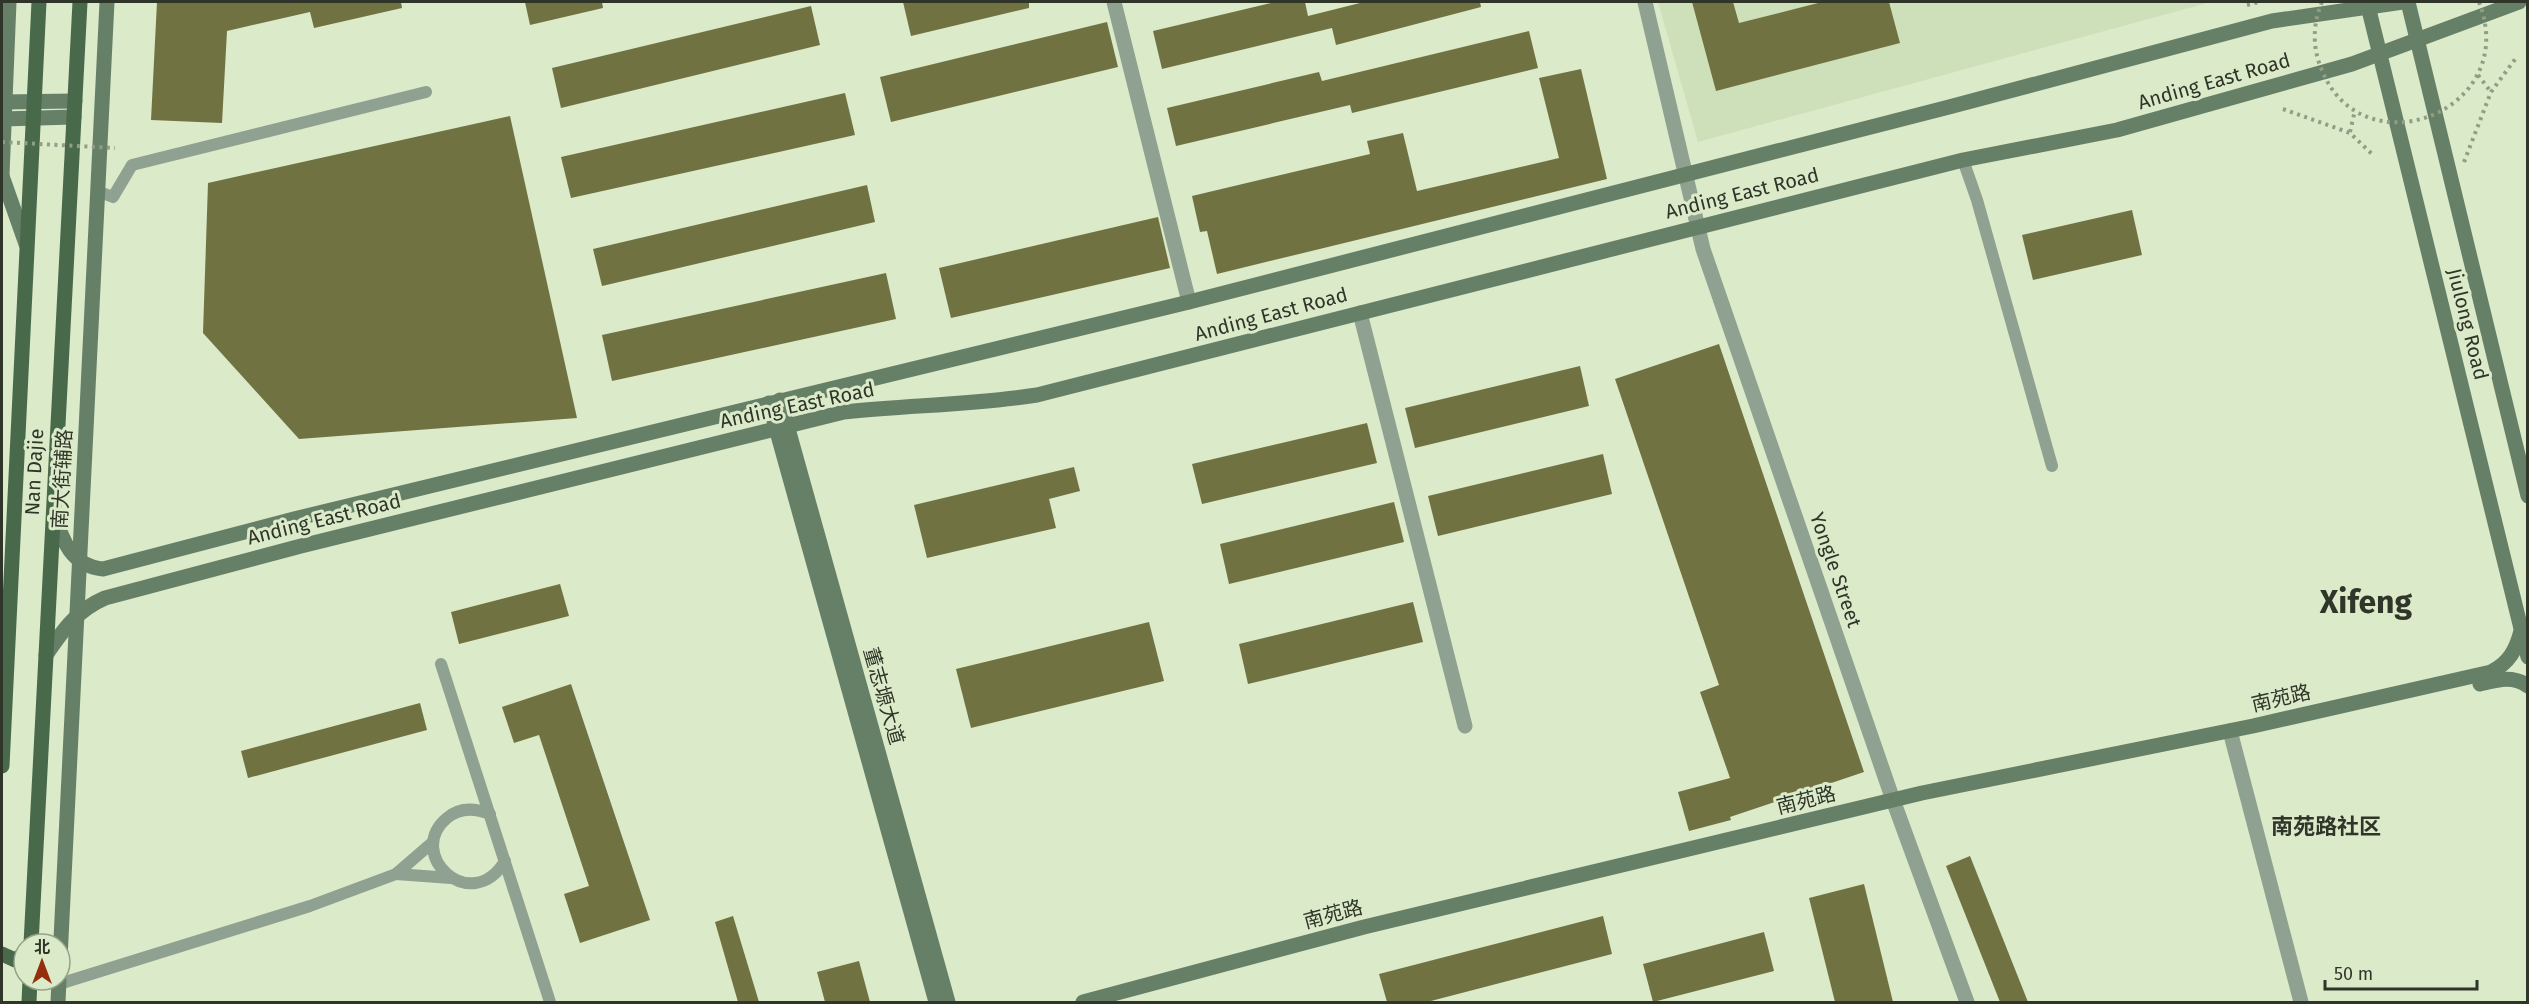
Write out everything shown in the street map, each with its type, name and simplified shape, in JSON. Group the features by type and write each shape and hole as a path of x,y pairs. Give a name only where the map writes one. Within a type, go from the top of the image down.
{"main road":[{"path":"9,2 3,102 2,176 20,221 27,248"},
{"name":"Nan Dajie","path":"2,766 39,2"},
{"name":"Nan Dajie","path":"32,932 80,2"},
{"name":"南大街辅路","path":"61,932 106,2"},
{"name":"Anding East Road","path":"79,562 89,568 103,569 317,513 1190,302 2272,21 2368,4 2403,2"},
{"name":"Jiulong Road","path":"2408,2 2528,496"},
{"name":"Anding East Road","path":"46,655 77,614 88,605 105,598 301,546 844,412 920,405 958,405 1037,395 1698,225 1963,160 2117,130 2352,64 2519,2"},
{"name":"Jiulong Road","path":"2368,4 2528,657"},
{"path":"3,102 75,101"},
{"path":"3,118 74,117"},
{"name":"董志塬大道","path":"775,401 936,1002"},
{"name":"董志塬大道","path":"782,427 948,1002"},
{"path":"53,510 66,545 79,562"},
{"name":"南苑路","path":"2231,735 2491,672 2508,660 2518,644 2521,631"},
{"name":"南苑路","path":"1083,1002 1364,927 1894,804 2493,681 2515,679 2528,686"},
{"name":"南苑路","path":"1119,1002 1367,936 1894,804"}],"street":[{"path":"1114,2 1190,302"},
{"name":"Yongle Street","path":"1645,2 1707,261 1894,804 1967,1002"},
{"path":"1360,313 1465,726"},
{"path":"2231,735 2301,1002"}],"lane":[{"path":"98,191 113,196 132,165 426,92"},
{"path":"1963,160 1977,200 2052,466"},
{"path":"441,664 550,1002"},
{"path":"72,978 309,906 396,874 433,842 441,823 459,811 469,809 490,814"},
{"path":"433,842 437,863 451,878"},
{"path":"396,874 451,878 471,884 491,877 505,861"}],"path":[{"path":"2247,5 2259,2"},
{"path":"2322,2 2315,29 2317,60 2332,88 2355,110 2385,121 2416,121 2432,117 2459,100 2478,75 2487,45 2487,29 2479,2"},
{"path":"2454,191 2491,92 2516,58"},
{"path":"2478,75 2491,92"},
{"path":"2283,109 2350,133 2372,154"},
{"path":"2350,133 2355,110"},
{"path":"2,142 115,148"}],"shaded area":[{"path":"1658,2 2211,2 1698,142"}],"building":[{"path":"157,2 401,2 402,8 314,28 310,12 227,31 222,123 151,120"},
{"path":"525,2 602,2 603,8 530,25"},
{"path":"903,2 1029,2 1029,8 911,36"},
{"path":"1275,2 1305,2 1308,16 1364,2 1480,2 1481,7 1336,45 1332,28 1162,69 1153,31"},
{"path":"1692,2 1733,2 1739,23 1822,2 1889,2 1900,43 1716,91"},
{"path":"811,6 820,45 561,108 552,68"},
{"path":"1107,22 1118,67 891,122 880,77"},
{"path":"1529,31 1538,68 1352,113 1350,105 1176,146 1167,108 1319,72 1322,81"},
{"path":"1581,69 1607,179 1217,274 1207,231 1200,232 1192,196 1370,154 1367,141 1403,133 1417,191 1559,158 1539,78"},
{"path":"845,93 855,135 571,198 561,157"},
{"path":"510,116 577,418 299,439 203,333 208,183"},
{"path":"867,185 875,222 602,286 593,249"},
{"path":"2132,210 2142,255 2033,280 2022,235"},
{"path":"1158,217 1170,268 951,318 939,268"},
{"path":"886,273 896,319 612,381 602,335"},
{"path":"1719,344 1864,772 1730,817 1731,820 1689,831 1678,792 1730,778 1700,692 1719,685 1615,379"},
{"path":"1580,366 1589,406 1415,448 1405,408"},
{"path":"1367,423 1377,463 1202,504 1192,464"},
{"path":"1603,454 1612,494 1438,536 1428,496"},
{"path":"1074,467 1080,491 1049,499 1056,528 927,558 914,505"},
{"path":"1394,502 1404,542 1229,584 1220,544"},
{"path":"560,584 569,616 459,644 451,612"},
{"path":"1413,602 1423,642 1248,684 1239,644"},
{"path":"1149,622 1164,681 971,728 956,669"},
{"path":"571,684 650,920 580,943 564,894 589,886 539,735 514,743 502,707"},
{"path":"420,703 427,730 248,778 241,751"},
{"path":"1970,856 2028,1002 2000,1002 1946,866"},
{"path":"1864,884 1893,1002 1835,1002 1809,898"},
{"path":"733,916 759,1002 738,1002 715,922"},
{"path":"1603,916 1612,954 1427,1002 1387,1002 1379,974"},
{"path":"1764,932 1774,971 1653,1002 1643,964"},
{"path":"859,961 870,1002 825,1002 817,972"}],"district":[{"name":"Xifeng","path":"2366,602"},
{"name":"南苑路社区","path":"2326,826"}]}
